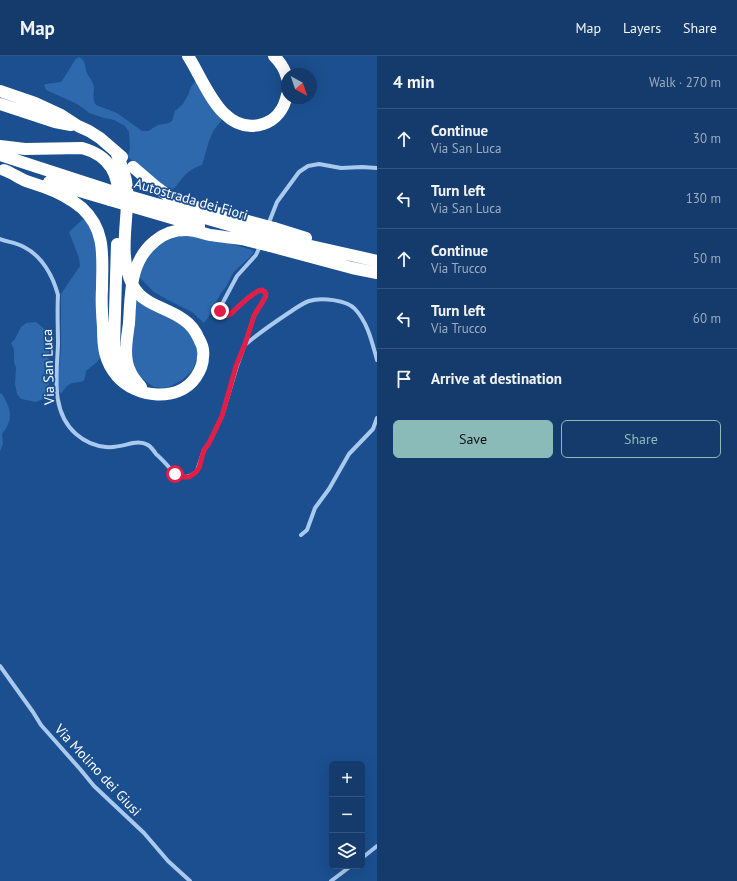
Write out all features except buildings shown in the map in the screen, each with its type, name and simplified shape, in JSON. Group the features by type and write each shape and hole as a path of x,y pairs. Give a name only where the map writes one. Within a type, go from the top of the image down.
{"highway":[{"path":"188,56 218,107 227,117 238,124 253,126 266,123 277,116 285,104"},
{"path":"274,56 283,68"},
{"path":"0,92 46,108 89,131 110,145 133,167 167,195 272,237"},
{"path":"0,104 55,122 78,126"},
{"path":"0,146 25,149 82,148 97,154 109,164 114,172 119,195 114,353 122,372 128,379 152,394"},
{"path":"2,169 70,199 82,208 91,218 101,242 103,257 103,344 106,358 116,375 127,386 140,392 152,394 172,393 179,391 190,384 194,379 201,368 203,349 198,335 185,320 149,302 134,287 129,278 124,252 127,187 122,165 116,152"},
{"name":"Autostrada dei Fiori","path":"0,155 111,195 241,239 272,237 352,268 377,273"},
{"name":"Autostrada dei Fiori","path":"2,169 111,195 272,237 377,261"},
{"path":"141,388 130,371 126,353 131,289 135,269 144,252 160,237 169,233 185,230 241,239"}],"street":[{"path":"245,344 255,312 266,298 265,292 262,290 258,291 227,316 222,314 220,308 237,276 256,255 277,202 299,172 312,164 341,168 377,168"},
{"name":"Via San Luca","path":"0,239 24,246 38,257 48,269 56,287 58,295 58,344 56,370 58,402 62,415 69,426 79,436 91,444 116,448 138,442 145,444 151,447 178,476 186,477 192,475 199,468 204,450 222,416 236,366 245,344"},
{"path":"245,344 299,306 310,301 328,299 344,302 354,308 363,319 369,332 377,360"},
{"path":"302,535 307,530 315,508 329,489 349,454 373,430 377,418"},
{"name":"Via Molino dei Giusi","path":"0,666 41,725 94,786 144,833 168,861 190,881"},
{"path":"365,856 377,846"},
{"path":"331,881 347,869"}],"shaded area":[{"path":"79,57 84,62 87,73 92,81 96,105 117,113 142,131 148,131 158,125 172,121 175,111 183,104 196,80 222,120 217,125 211,136 202,165 190,171 170,191 128,157 130,148 129,132 125,126 114,120 89,113 75,103 46,90 44,85 62,81 75,60"},
{"path":"84,218 87,221 96,244 100,358 86,371 85,379 82,382 70,384 61,394 59,391 58,379 61,350 61,294 80,266 79,258 69,232"},
{"path":"187,234 225,242 252,250 254,252 233,273 204,323 192,312 154,292 139,277 147,256 156,247 168,240"},
{"path":"137,298 183,325 197,343 198,355 193,370 182,380 169,387 154,387 139,376 133,367 131,359 133,321"},
{"path":"36,322 53,336 48,356 52,371 48,388 43,399 36,402 21,399 17,394 15,384 16,368 14,362 14,349 11,343 15,339 21,327 26,323"},
{"path":"0,393 2,394 9,409 10,419 2,434 3,444 0,451"}],"route":[{"path":"175,474 182,477 189,477 199,468 204,450 222,416 236,366 255,312 266,298 266,294 262,290 258,291 227,316 222,314 220,311"}]}
